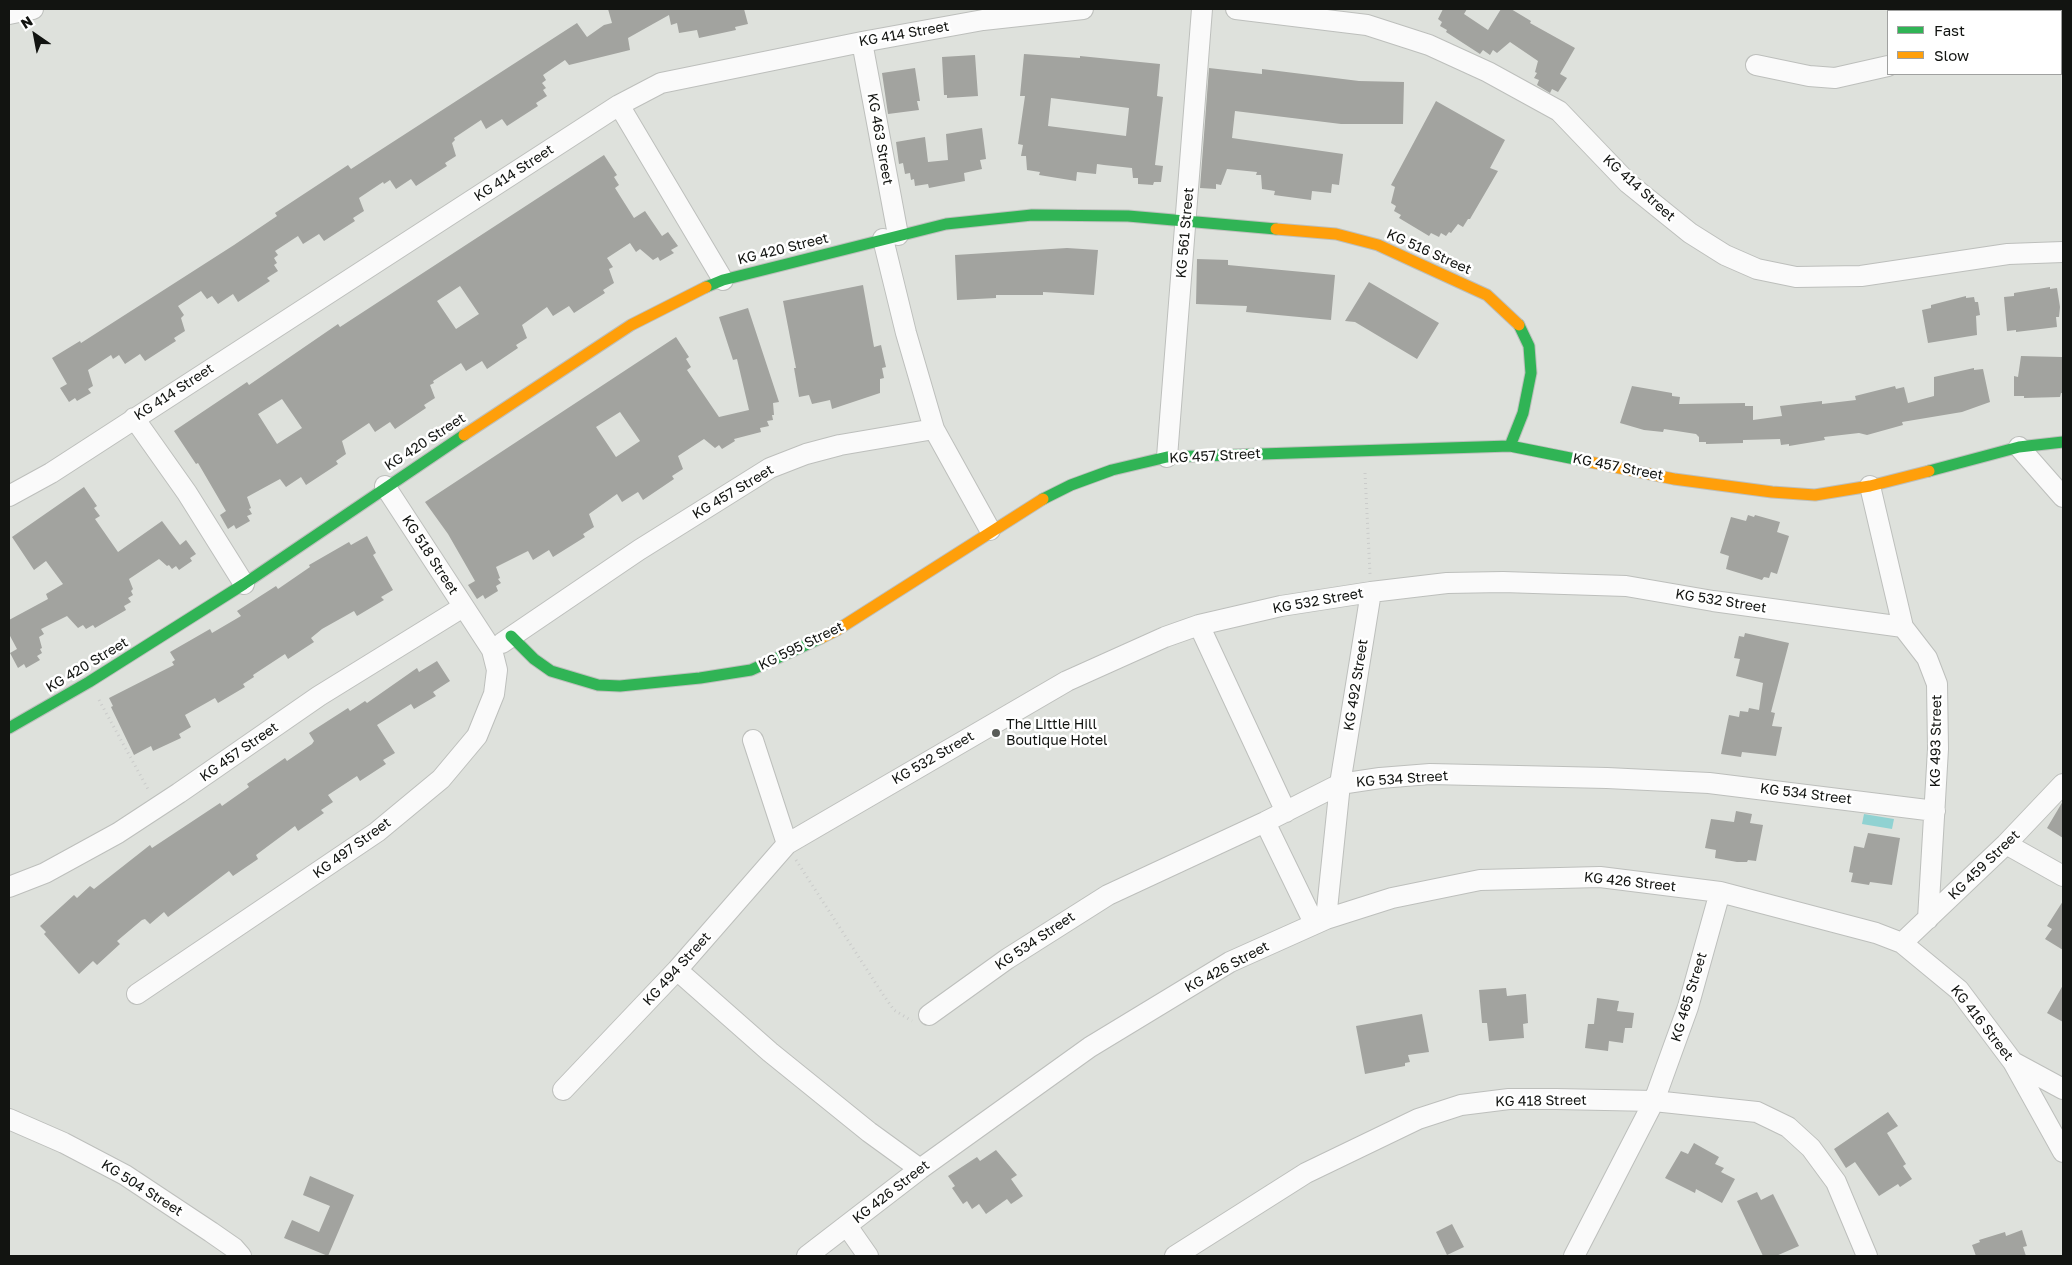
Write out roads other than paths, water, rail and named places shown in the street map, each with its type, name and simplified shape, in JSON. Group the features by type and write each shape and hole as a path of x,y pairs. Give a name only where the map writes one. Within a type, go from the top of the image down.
{"street":[{"path":"9,14 32,9"},
{"name":"KG 414 Street","path":"9,496 51,473 619,105 661,83 862,42 984,20 1083,9"},
{"name":"KG 561 Street","path":"1167,457 1202,9"},
{"name":"KG 414 Street","path":"1236,9 1367,25 1429,45 1488,72 1559,112 1628,183 1690,233 1725,255 1757,269 1796,277 1861,276 2008,254 2063,252"},
{"name":"KG 463 Street","path":"862,42 906,333 934,429"},
{"path":"1756,66 1809,76 1834,78 1887,66"},
{"path":"619,105 723,280"},
{"name":"KG 516 Street","path":"890,237 946,224 1032,215 1128,216 1187,219 1336,234 1378,245 1487,295 1504,307 1518,322 1529,346 1531,373 1527,398 1510,446"},
{"name":"KG 420 Street","path":"9,728 89,682 244,584 385,486 631,325 678,299 723,280 890,237"},
{"path":"134,418 187,492 244,584"},
{"path":"934,429 990,530"},
{"name":"KG 457 Street","path":"492,650 639,550 770,468 806,454 840,445 934,429"},
{"name":"KG 457 Street","path":"990,530 1029,506 1071,484 1112,470 1167,457 1510,446 1674,478 1772,492 1815,495 1870,486 2019,447 2063,442"},
{"path":"2019,447 2063,497"},
{"name":"KG 518 Street","path":"385,486 492,650"},
{"name":"KG 493 Street","path":"1870,486 1904,627 1927,658 1937,684 1938,749 1928,919"},
{"name":"KG 595 Street","path":"510,636 534,659 550,671 598,685 620,686 729,675 777,660 837,630 990,530"},
{"name":"KG 532 Street","path":"787,844 1067,681 1165,637 1199,626 1281,606 1371,592 1447,583 1502,582 1626,586 1714,601 1904,627"},
{"name":"KG 492 Street","path":"1320,921 1371,592"},
{"name":"KG 457 Street","path":"10,882 53,868 118,833 319,696 463,607"},
{"path":"1199,626 1286,812"},
{"name":"KG 497 Street","path":"137,994 377,832 441,779 478,736 488,715 494,694 497,670 492,650"},
{"path":"753,740 787,844"},
{"name":"KG 534 Street","path":"929,1015 1006,959 1108,895 1286,812 1340,784 1380,778 1430,774 1607,778 1709,783 1935,811"},
{"name":"KG 459 Street","path":"1902,943 2006,844 2063,784"},
{"path":"1265,822 1320,921"},
{"name":"KG 494 Street","path":"563,1090 677,970 787,844"},
{"path":"2006,844 2063,876"},
{"name":"KG 426 Street","path":"807,1256 920,1169 1090,1048 1158,1004 1230,962 1320,921 1392,898 1480,880 1600,877 1720,892"},
{"name":"KG 416 Street","path":"1720,892 1876,934 1902,943 1959,990 2014,1062 2063,1152"},
{"name":"KG 465 Street","path":"1574,1256 1654,1101 1688,1007 1720,892"},
{"path":"677,970 770,1052 869,1132 920,1169"},
{"path":"2014,1062 2063,1089"},
{"name":"KG 418 Street","path":"1175,1256 1306,1173 1418,1119 1452,1108 1509,1099 1654,1101 1756,1112 1788,1127 1810,1148 1836,1182 1867,1256"},
{"name":"KG 504 Street","path":"9,1119 64,1143 126,1175 234,1248 241,1256"},
{"path":"848,1226 868,1256"}],"water":[{"path":"1864,814 1894,819 1892,829 1862,824"}],"place":[{"name":"The Little Hill Boutique Hotel","path":"996,733"}]}
